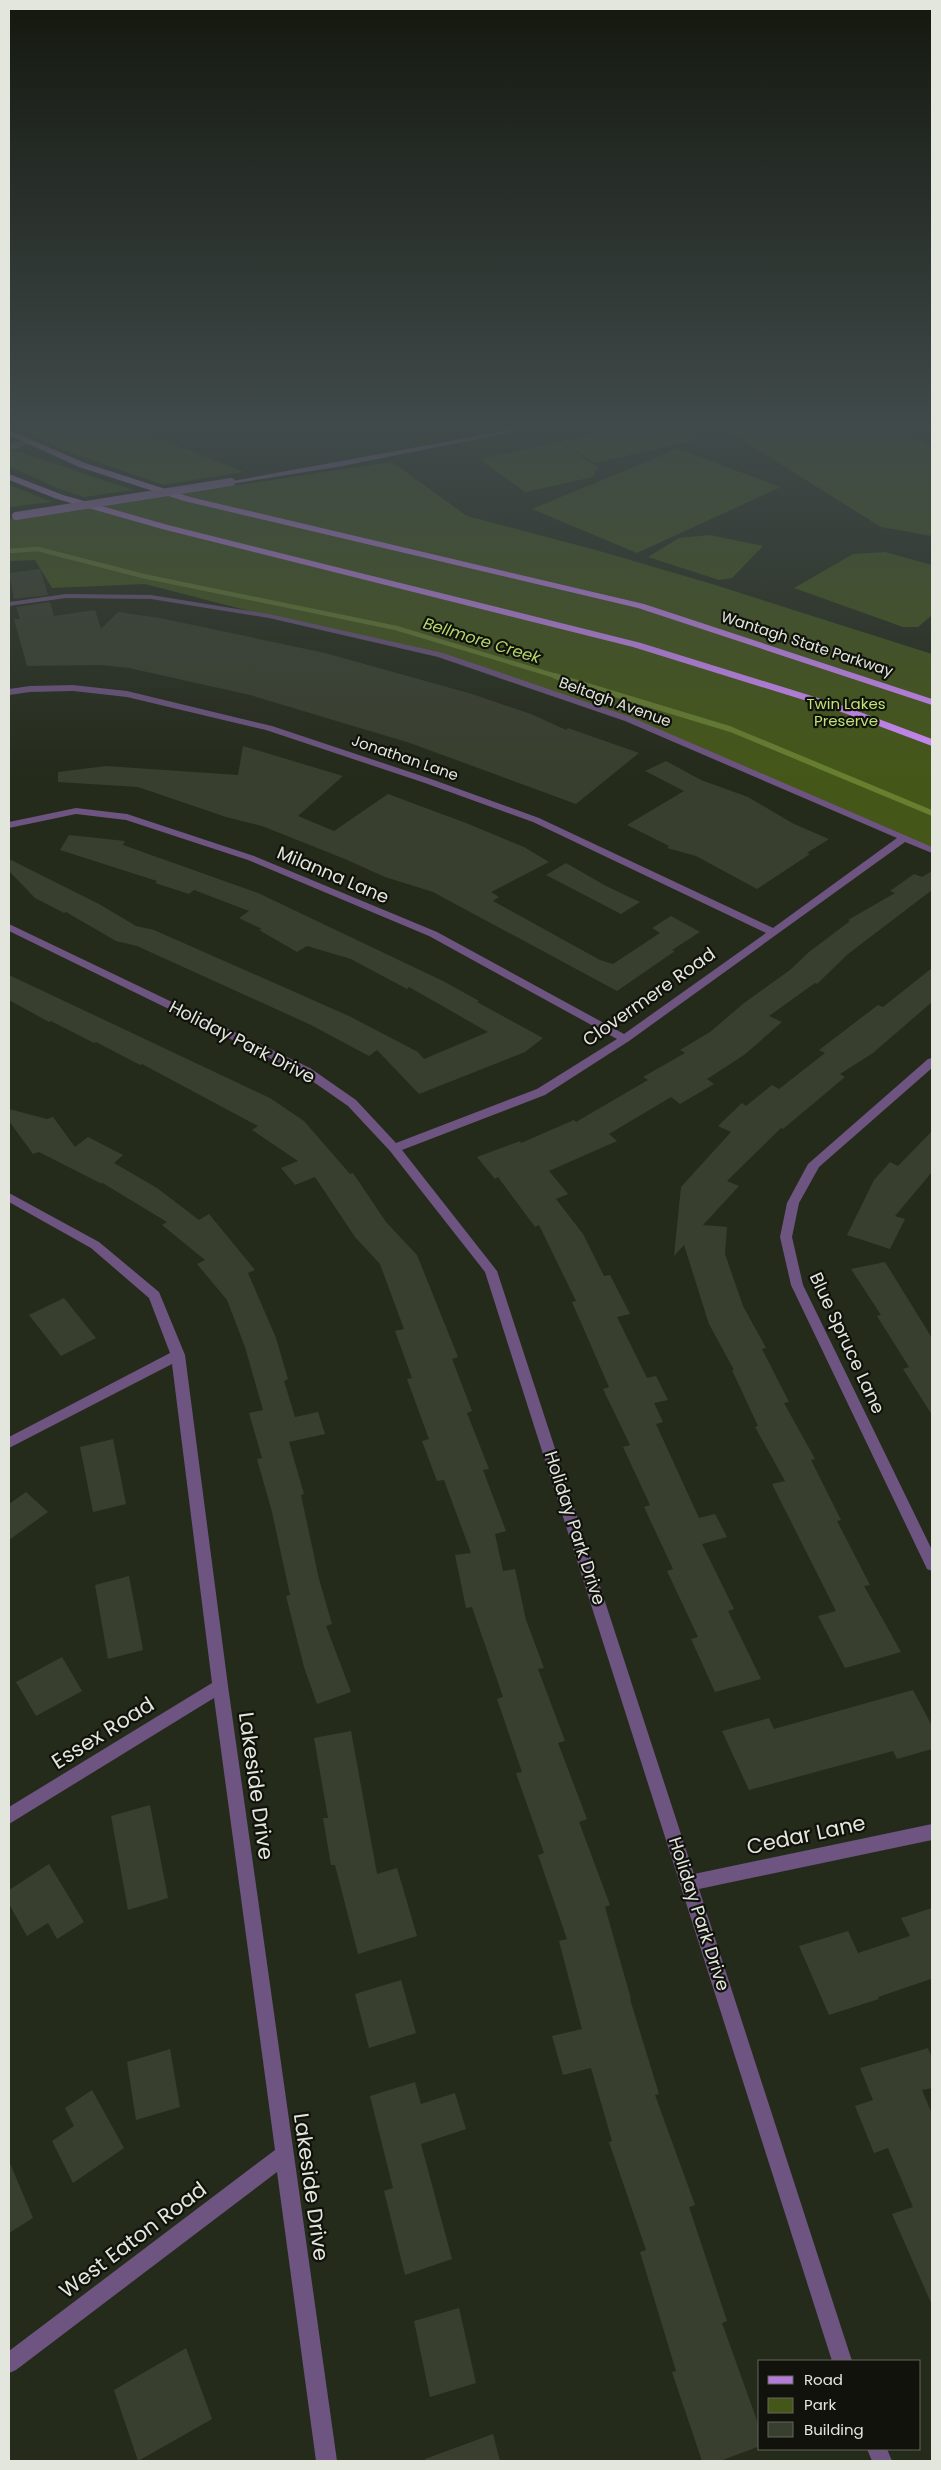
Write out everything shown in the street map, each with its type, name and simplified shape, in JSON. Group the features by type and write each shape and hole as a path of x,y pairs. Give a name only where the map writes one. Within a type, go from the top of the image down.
{"highway":[{"path":"238,545 637,645 840,708 932,743"},
{"name":"Wantagh State Parkway","path":"384,545 641,606 932,702"}],"street":[{"name":"Beltagh Avenue","path":"9,604 66,596 151,597 269,616 440,655 628,719 932,850"},
{"name":"Jonathan Lane","path":"9,692 30,689 73,688 127,694 269,728 428,781 536,820 771,932"},
{"name":"Milanna Lane","path":"9,825 76,811 126,817 251,858 433,934 625,1039"},
{"name":"Clovermere Road","path":"394,1148 541,1092 625,1039 904,838"},
{"name":"Holiday Park Drive","path":"9,927 306,1071 352,1103 394,1148 491,1271 690,1883 842,2360"},
{"name":"Blue Spruce Lane","path":"932,1062 814,1164 793,1203 786,1237 797,1285 929,1551 932,1565"},
{"name":"Lakeside Drive","path":"9,1197 95,1245 154,1295 178,1355 220,1686 327,2461"},
{"path":"9,1443 178,1355"},
{"name":"Essex Road","path":"9,1816 220,1686"},
{"name":"Cedar Lane","path":"690,1883 932,1832"},
{"name":"West Eaton Road","path":"9,2363 285,2154"}],"green space":[{"name":"Twin Lakes Preserve","path":"9,545 578,545 712,584 932,654 932,850 628,719 440,655 269,616 145,584 52,588 35,560 9,561"},
{"path":"619,545 654,545 637,553"},
{"path":"667,545 763,546 732,578 719,580 648,557"},
{"path":"885,552 932,565 932,615 918,627 903,627 794,588 853,554"}],"building":[{"path":"40,569 48,595 14,599 9,573"},
{"path":"50,602 54,616 95,610 101,629 118,612 160,618 325,653 472,694 531,714 566,730 568,728 639,753 576,804 410,743 250,695 129,668 101,665 27,666 14,619 20,619 16,607"},
{"path":"243,746 343,776 298,816 334,831 388,794 524,847 549,862 491,892 499,897 493,901 600,960 613,964 660,933 652,928 671,916 700,932 672,950 675,951 617,991 433,892 385,877 262,826 226,817 138,787 58,782 58,772 106,766 238,775"},
{"path":"666,761 701,780 748,797 794,824 829,839 757,889 696,856 667,848 669,846 627,825 684,791 645,771"},
{"path":"69,835 125,841 123,845 258,893 445,982 543,1038 525,1052 419,1094 377,1050 369,1056 311,1025 137,946 116,941 66,912 64,913 35,898 9,871 9,859 99,904 136,926 154,930 349,1016 418,1052 424,1059 488,1032 409,987 407,989 351,959 307,946 297,952 259,930 262,929 239,918 249,911 194,890 189,894 155,883 157,881 60,850"},
{"path":"566,863 606,886 640,902 621,914 546,875"},
{"path":"932,871 932,890 848,954 817,984 815,983 769,1016 782,1022 744,1055 707,1079 714,1084 680,1104 671,1097 609,1134 617,1141 549,1171 568,1194 556,1199 583,1234 604,1276 610,1275 630,1314 617,1317 647,1378 656,1376 668,1400 654,1403 663,1422 656,1424 699,1518 715,1514 727,1537 702,1544 734,1609 728,1611 761,1679 715,1692 691,1639 698,1637 667,1571 673,1569 644,1507 650,1505 623,1447 630,1445 603,1389 609,1387 572,1302 576,1301 539,1225 535,1227 498,1177 495,1179 477,1157 520,1141 521,1143 574,1120 576,1122 648,1080 643,1077 685,1053 680,1050 710,1032 744,1003 790,970 809,952 850,921 848,920 895,893 890,891 914,874 922,877"},
{"path":"932,968 932,1002 873,1053 840,1074 845,1077 783,1129 781,1128 727,1181 739,1186 703,1225 727,1227 725,1254 743,1306 766,1348 762,1349 789,1402 784,1403 815,1459 811,1460 841,1520 837,1521 870,1585 864,1586 901,1652 845,1668 818,1616 836,1611 772,1484 785,1481 755,1427 758,1426 732,1370 734,1370 709,1324 684,1245 674,1256 681,1187 731,1132 718,1126 742,1103 746,1106 772,1085 779,1089 825,1053 819,1050 878,1005 883,1007"},
{"path":"9,975 270,1098 304,1121 350,1174 353,1173 386,1222 417,1255 458,1357 452,1359 472,1411 467,1413 489,1469 483,1470 506,1531 495,1534 503,1571 515,1569 526,1620 544,1668 538,1669 565,1741 558,1743 587,1819 579,1822 610,1905 605,1907 630,1999 659,2094 655,2095 695,2205 689,2207 727,2321 722,2323 758,2423 758,2447 720,2461 702,2461 672,2372 676,2371 640,2252 646,2250 609,2142 612,2141 591,2068 563,2075 552,2036 582,2029 559,1941 567,1939 538,1855 544,1853 516,1773 522,1772 497,1699 503,1697 472,1607 466,1608 455,1555 471,1553 444,1480 437,1481 422,1441 429,1439 407,1379 412,1378 395,1331 404,1329 380,1264 355,1237 315,1177 295,1185 281,1168 298,1161 252,1130 258,1126 142,1064 140,1065 51,1021 49,1022 9,1000"},
{"path":"9,1109 47,1119 53,1117 75,1147 88,1137 123,1155 114,1163 157,1188 199,1220 209,1214 255,1270 248,1273 276,1338 288,1379 284,1381 295,1417 318,1412 325,1434 289,1442 304,1494 301,1495 319,1579 332,1624 326,1626 351,1692 317,1704 304,1667 286,1596 290,1595 272,1512 257,1459 262,1458 249,1413 263,1410 245,1347 227,1300 197,1264 205,1260 162,1225 167,1222 101,1182 102,1184 39,1152 33,1154 9,1121"},
{"path":"932,1131 932,1172 895,1216 905,1219 890,1249 847,1235 874,1180 890,1162 898,1166"},
{"path":"885,1262 932,1338 932,1415 903,1369 909,1367 877,1316 881,1315 851,1269"},
{"path":"64,1298 96,1338 61,1356 29,1315"},
{"path":"113,1439 126,1504 93,1512 80,1447"},
{"path":"26,1492 48,1512 9,1540 9,1504"},
{"path":"129,1576 143,1650 108,1659 95,1585"},
{"path":"62,1657 82,1691 36,1716 16,1682"},
{"path":"913,1690 932,1726 932,1749 897,1759 893,1751 749,1790 722,1731 769,1718 774,1729"},
{"path":"351,1731 377,1874 397,1868 417,1936 358,1954 335,1865 331,1865 323,1818 328,1818 314,1738"},
{"path":"150,1805 168,1898 128,1910 111,1816"},
{"path":"49,1864 84,1922 57,1939 48,1923 27,1936 9,1904 9,1890"},
{"path":"932,1908 932,1981 931,1979 878,1997 879,1999 829,2015 799,1946 848,1931 858,1953 910,1936 901,1918"},
{"path":"401,1980 416,2033 369,2048 355,1994"},
{"path":"928,2048 932,2058 932,2088 922,2090 932,2114 932,2305 892,2214 913,2207 888,2148 874,2153 855,2106 873,2100 860,2068"},
{"path":"170,2049 180,2107 136,2120 127,2062"},
{"path":"415,2082 421,2104 455,2093 466,2129 421,2144 452,2259 405,2275 384,2191 393,2188 370,2096"},
{"path":"92,2090 124,2148 73,2183 52,2141 74,2126 65,2108"},
{"path":"9,2161 33,2218 9,2233"},
{"path":"459,2308 476,2383 430,2397 414,2321"},
{"path":"186,2348 212,2419 138,2461 114,2390"},
{"path":"493,2434 500,2461 425,2461 425,2459"}],"waterway":[{"name":"Bellmore Creek","path":"9,551 38,549 143,576 396,628 559,677"},
{"name":"Bellmore Creek","path":"555,676 730,729 932,813"}]}
